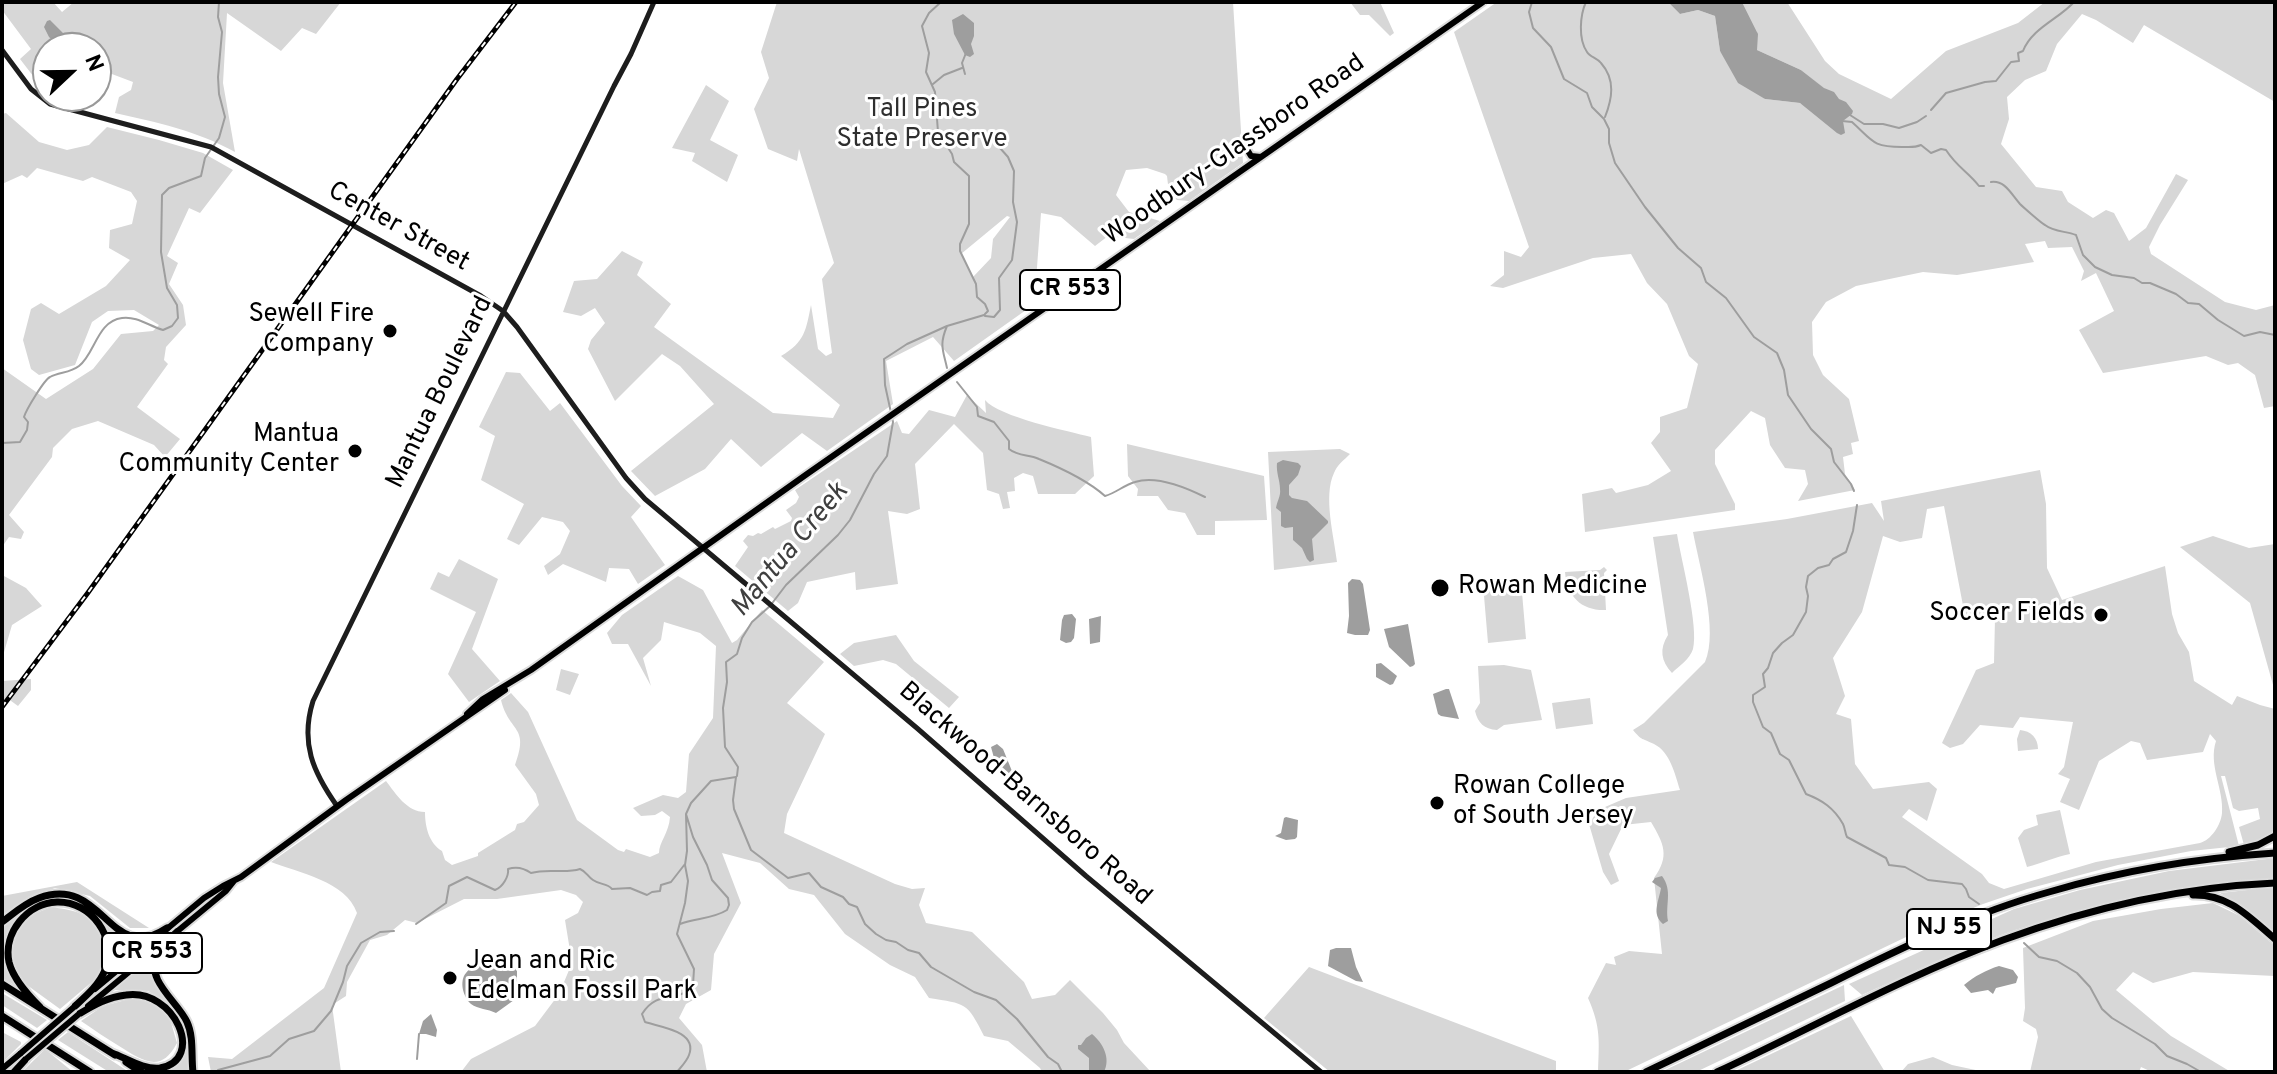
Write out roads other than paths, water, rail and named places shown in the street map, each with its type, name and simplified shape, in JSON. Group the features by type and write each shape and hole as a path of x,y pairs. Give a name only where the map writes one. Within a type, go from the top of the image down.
{"highway":[{"path":"2213,858 2258,845 2275,836"},
{"name":"NJ 55","path":"1646,1072 1908,945 1993,910 2049,891 2121,873 2213,858 2275,853"},
{"name":"NJ 55","path":"1717,1072 1918,976 2004,939 2089,913 2179,893 2275,883"},
{"path":"2179,893 2209,895 2230,902 2275,939"},
{"path":"2,922 29,902 56,895 90,904 130,937 145,938 167,928"},
{"path":"40,1007 13,972 9,944 13,932 27,914 44,905 59,902 76,906 90,914 101,927 109,951 102,977 77,1011"},
{"path":"177,932 158,955 154,969 158,981 187,1021 193,1072"},
{"path":"2,984 141,1072"},
{"path":"77,1011 112,998 135,994 164,1005 179,1024 182,1047 175,1060 168,1065 148,1067 112,1053"},
{"path":"2,1016 90,1072"},
{"path":"54,1049 78,1072"},
{"path":"12,1072 24,1056"}],"main road":[{"name":"Mantua Boulevard","path":"337,806 319,778 310,755 308,722 313,701 654,2"},
{"name":"Woodbury-Glassboro Road","path":"702,548 1483,2"},
{"name":"Center Street","path":"2,50 31,89 50,104 211,147 503,311 635,489 702,548"},
{"path":"1245,146 1251,156 1261,157"},
{"name":"Blackwood-Barnsboro Road","path":"702,548 1321,1072"},
{"name":"CR 553","path":"2,1069 24,1056 235,881 702,548"},
{"name":"CR 553","path":"77,1011 167,928 208,895 235,881"}],"waterway":[{"path":"2,443 20,442 27,430 25,413 44,384 50,377 79,366 102,331 114,320 138,320 163,330 172,326 178,318 177,305 167,288 161,252 162,195 169,188 201,176 205,158 219,138 225,117 218,77 222,32 218,17 219,2"},
{"path":"287,2 292,2"},
{"name":"Mantua Creek","path":"941,2 929,13 922,26 929,53 926,72 935,92 938,132 954,162 969,176 969,224 960,251 976,284 977,297 988,311 985,314"},
{"path":"1532,2 1529,12 1533,28 1551,47 1564,79 1587,93 1592,107 1604,119 1609,129 1609,143 1615,163 1678,248 1701,268 1706,282 1726,298 1754,337 1777,353 1784,370 1788,395 1811,429 1831,449 1834,462 1854,491"},
{"path":"1586,2 1581,20 1582,41 1588,54 1606,69 1611,83 1605,117"},
{"path":"1931,110 1946,93 1996,81 2011,62 2019,61 2018,53 2023,51 2033,36 2074,2"},
{"path":"965,74 962,63 966,53"},
{"path":"933,84 944,75 962,68"},
{"path":"1850,115 1864,124 1899,128 1926,116"},
{"path":"1842,121 1852,122 1874,142 1884,146 1921,145 1931,153 1946,150 1979,186 1984,186"},
{"path":"985,316 994,317 1000,310 999,278 1012,260 1017,222 1013,202 1014,171 998,140"},
{"path":"1991,182 2004,185 2021,205 2049,227 2076,235 2083,255 2095,267 2112,275 2150,283 2188,303 2199,304 2244,336 2260,332 2275,335"},
{"name":"Mantua Creek","path":"737,776 738,767 725,747 723,708 726,662 737,654 752,622 850,520 887,456 893,422 885,385 884,359 907,344 947,326 984,315"},
{"path":"947,326 942,343 947,368"},
{"path":"957,382 977,407 978,416 994,422 1009,441 1009,449 1065,470 1105,496 1131,483 1152,480 1180,486 1205,497"},
{"path":"1857,505 1846,552 1808,576 1806,612 1793,635 1773,653 1763,674 1765,687 1753,695 1753,702 1763,727 1771,733 1780,754 1789,760 1806,794 1832,809 1843,824 1847,837 1886,858 1889,865 1905,867 1928,880 1962,884 1969,897 1979,904"},
{"path":"736,777 734,809 751,850 788,878 809,873 821,887 857,907 865,924 876,934 919,953 931,967 974,992 996,1000 1017,1019 1062,1072"},
{"name":"Mantua Creek","path":"677,1072 689,1055 688,1040 676,1031 645,1022 642,1014 655,1001 682,994 693,985 694,969 677,934 688,881 685,865 686,814 691,803 711,781 736,777"},
{"name":"Mantua Creek","path":"680,924 722,913 729,905 728,898 712,880 686,814"},
{"path":"416,924 446,903 449,886 467,877 495,890 503,884 511,868 531,873 580,869 593,880 612,889 630,888 647,895 660,891 661,885 671,882 685,864"},
{"path":"218,1070 270,1056 289,1039 314,1031 331,1011 347,966 361,943 380,932 394,931"},
{"path":"2024,943 2039,957 2057,961 2077,973 2112,1018 2155,1044 2167,1056 2201,1072"},
{"path":"417,1059 419,1034"}],"railway":[{"path":"2,707 516,2"}],"place":[{"name":"Sewell Fire Company","path":"390,331"},
{"name":"Mantua Community Center","path":"355,451"},
{"name":"Rowan Medicine","path":"1440,588"},
{"name":"Soccer Fields","path":"2101,615"},
{"name":"Rowan College of South Jersey","path":"1437,803"},
{"name":"Jean and Ric Edelman Fossil Park","path":"450,978"}],"park label":[{"name":"Tall Pines State Preserve","path":"922,126"}]}
